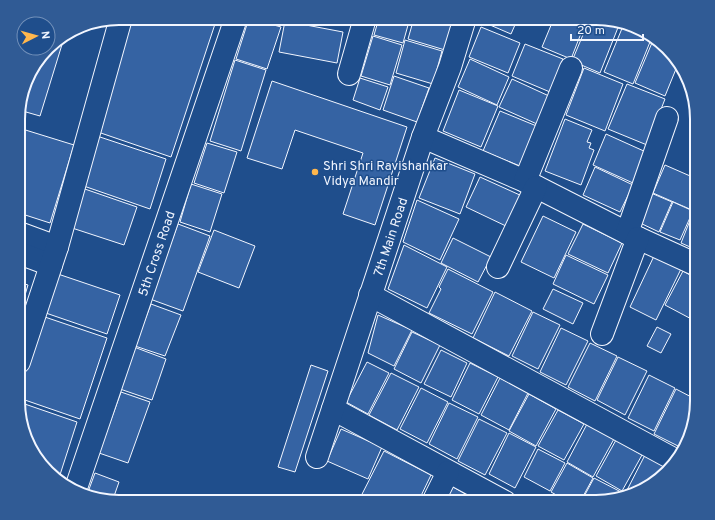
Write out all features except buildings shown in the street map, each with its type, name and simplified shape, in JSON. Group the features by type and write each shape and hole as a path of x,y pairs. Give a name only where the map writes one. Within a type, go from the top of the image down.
{"street":[{"path":"25,344 54,256 119,25"},
{"name":"5th Cross Road","path":"77,485 234,25"},
{"path":"349,74 363,25"},
{"name":"7th Main Road","path":"317,456 423,138 450,67 463,25"},
{"path":"498,267 530,184 571,68"},
{"path":"602,334 667,118"},
{"path":"423,138 530,184 632,235 690,262"},
{"path":"25,237 54,256"},
{"path":"25,254 54,256"},
{"path":"370,295 671,458"},
{"path":"333,408 492,495"},
{"path":"436,495 448,472"}],"place":[{"name":"Shri Shri Ravishankar Vidya Mandir","path":"315,172"}]}
